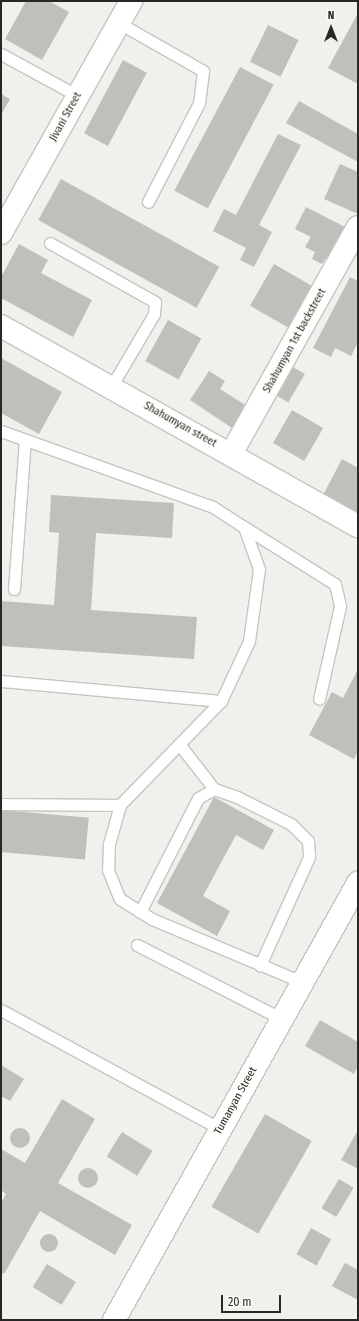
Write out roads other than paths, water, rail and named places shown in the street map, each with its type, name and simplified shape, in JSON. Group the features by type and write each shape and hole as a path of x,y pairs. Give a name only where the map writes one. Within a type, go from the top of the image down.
{"street":[{"name":"Jivani Street","path":"1,232 131,1"},
{"name":"Shahumyan 1st backstreet","path":"231,454 358,227"},
{"name":"Shahumyan street","path":"1,326 358,526"},
{"name":"Tumanyan Street","path":"114,1320 358,883"}],"lane":[{"path":"119,23 203,71 199,103 148,202"},
{"path":"1,54 78,96"},
{"path":"50,243 155,302 154,314 111,387"},
{"path":"1,431 213,507 335,584 340,606 319,699"},
{"path":"14,589 25,440"},
{"path":"244,527 259,569 249,641 221,701 120,805 109,844 108,870 120,899 140,912 302,982"},
{"path":"1,681 221,701"},
{"path":"179,744 214,790 237,797 291,824 308,840 309,857 260,965"},
{"path":"140,912 189,812 198,798 214,790"},
{"path":"1,804 120,805"},
{"path":"137,945 282,1019"},
{"path":"1,1010 220,1129"}]}
